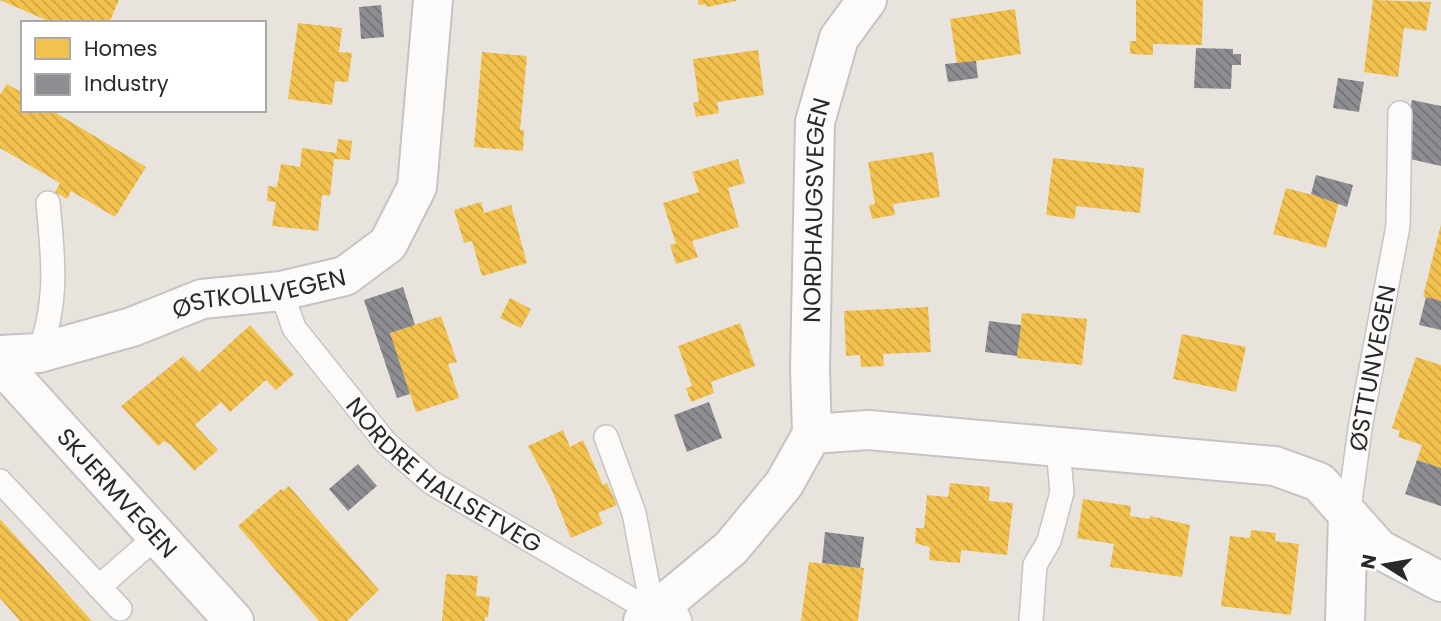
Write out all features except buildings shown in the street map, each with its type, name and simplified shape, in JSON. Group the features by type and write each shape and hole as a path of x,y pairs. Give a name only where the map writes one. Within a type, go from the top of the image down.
{"street":[{"name":"ØSTKOLLVEGEN","path":"0,355 39,353 132,327 202,299 281,291 345,276 388,244 417,187 433,0"},
{"name":"NORDHAUGSVEGEN","path":"812,434 810,369 815,122 839,38 867,0"},
{"name":"SKJERMVEGEN","path":"0,363 234,621"},
{"path":"662,613 731,548 784,484 812,434 868,430 1058,449 1275,466 1319,482 1379,549 1441,582"},
{"name":"ØSTTUNVEGEN","path":"1345,621 1348,516"}],"lane":[{"name":"ØSTTUNVEGEN","path":"1348,516 1361,422 1398,226 1400,113"},
{"path":"39,353 50,323 55,281 48,203"},
{"name":"NORDRE HALLSETVEG","path":"281,291 294,328 386,443 413,467 432,483 662,613"},
{"path":"606,437 634,513 662,613"},
{"path":"1031,621 1035,565 1049,541 1062,492 1058,449"},
{"path":"0,481 120,609"},
{"path":"99,587 157,536"}]}
